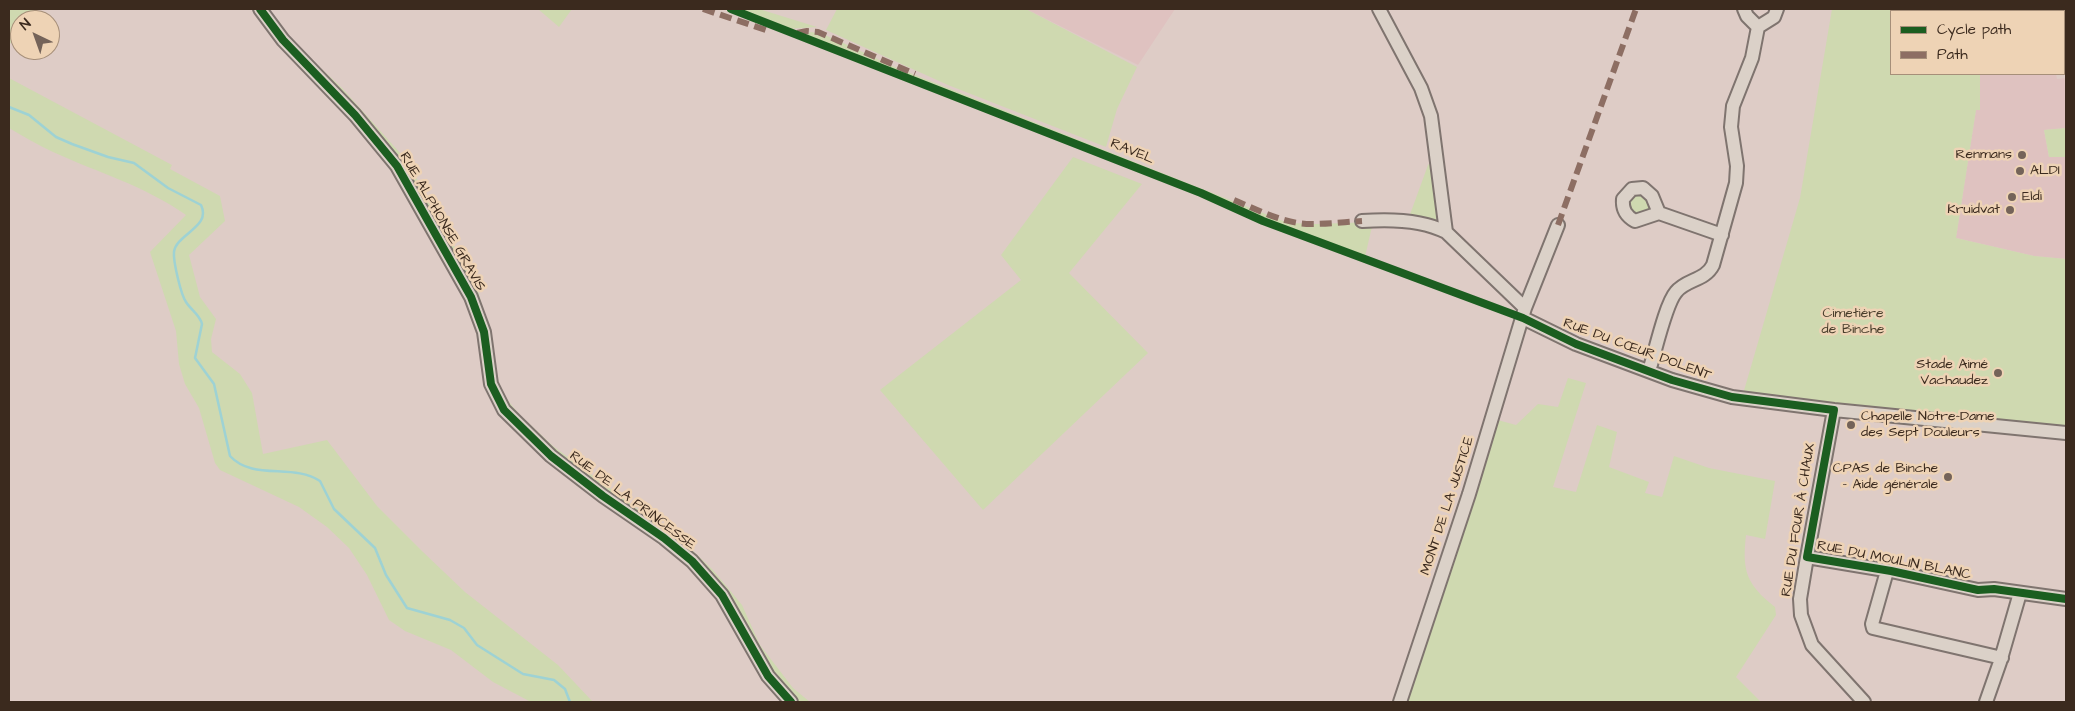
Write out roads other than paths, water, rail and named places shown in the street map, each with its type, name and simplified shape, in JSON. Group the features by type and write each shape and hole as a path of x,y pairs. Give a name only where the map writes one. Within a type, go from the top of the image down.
{"street":[{"name":"RUE ALPHONSE GRAVIS","path":"260,9 283,40 349,109 397,166 459,273 477,310 485,338 491,384 499,403"},
{"path":"1379,9 1420,88 1431,116 1446,232"},
{"path":"1744,9 1747,16 1758,27"},
{"path":"1649,371 1674,295 1684,285 1704,276 1711,269 1736,182 1737,166 1731,127 1733,106 1752,58 1758,27 1774,17 1777,9"},
{"path":"1659,213 1722,234"},
{"path":"1362,221 1406,222 1433,226 1446,232"},
{"name":"MONT DE LA JUSTICE","path":"1400,702 1469,494 1524,313 1558,225"},
{"name":"RUE DU CŒUR DOLENT","path":"1446,232 1524,313 1576,344 1649,371 1732,397 1834,410 2066,433"},
{"name":"RUE DE LA PRINCESSE","path":"499,403 515,423 551,456 664,538 692,561 722,595 768,676 791,702"},
{"name":"RUE DU FOUR À CHAUX","path":"1834,410 1800,599 1801,615 1805,633 1821,657 1864,702"},
{"name":"RUE DU MOULIN BLANC","path":"1807,557 1978,590 1994,589 2066,599"},
{"path":"1887,571 1872,621 1874,628 2002,658"},
{"path":"1986,702 2002,658 2020,593"}],"waterway":[{"path":"9,107 29,115 56,137 108,157 134,163 168,188 201,205 202,219 176,246 174,256 184,298 202,324 195,358 214,384 230,456 239,464 250,468 298,473 320,481 334,509 375,548 386,575 407,608 450,620 464,628 477,645 523,674 554,680 565,689 570,702"}],"place":[{"name":"Renmans","path":"2022,155"},
{"name":"ALDI","path":"2020,171"},
{"name":"Eldi","path":"2012,197"},
{"name":"Kruidvat","path":"2010,210"},
{"name":"Stade Aimé Vachaudez","path":"1998,373"},
{"name":"Chapelle Notre-Dame des Sept Douleurs","path":"1851,425"},
{"name":"CPAS de Binche - Aide générale","path":"1948,477"}],"park label":[{"name":"Cimetière de Binche","path":"1853,322"}]}
